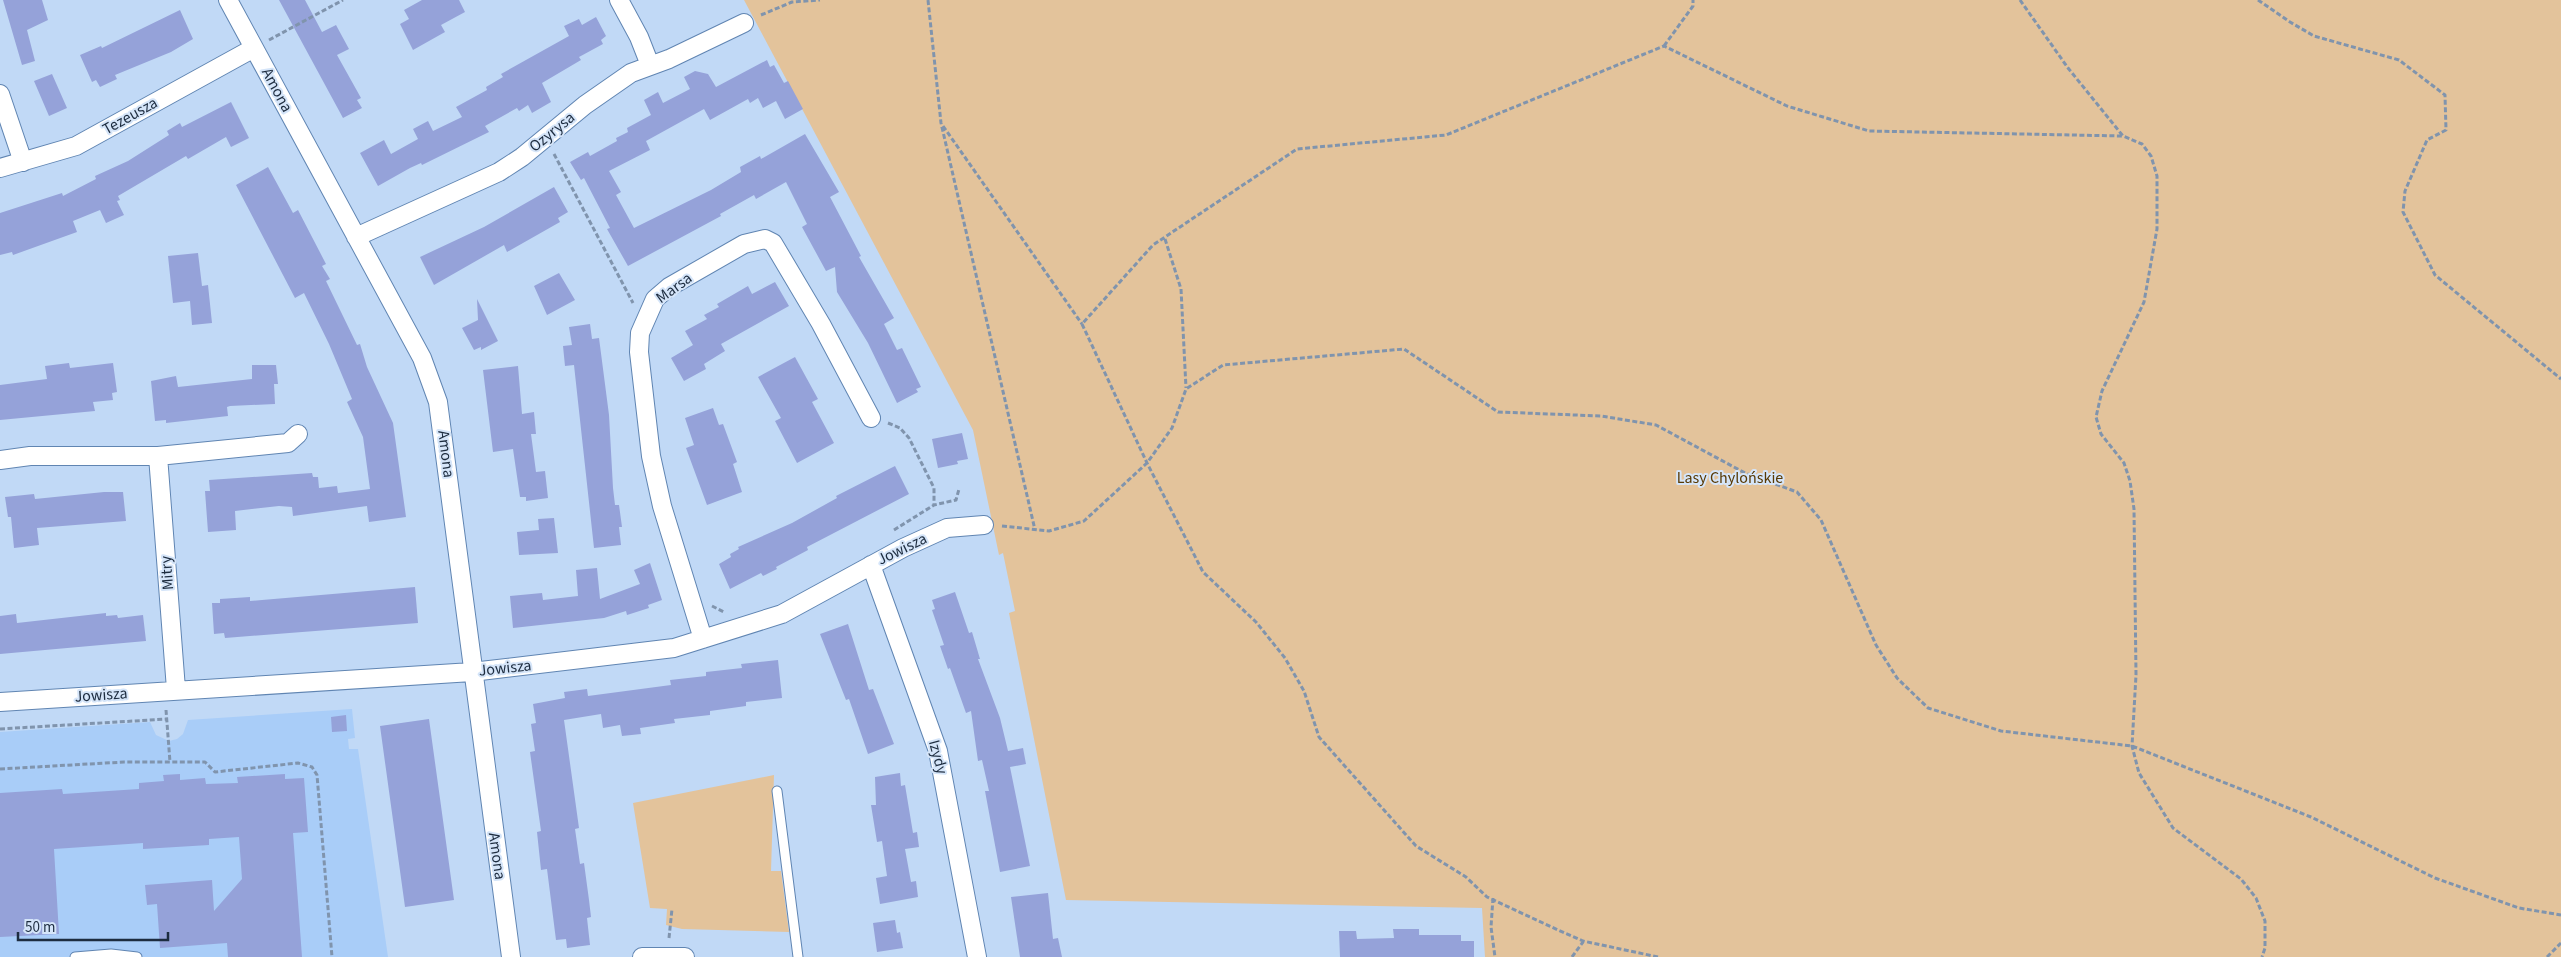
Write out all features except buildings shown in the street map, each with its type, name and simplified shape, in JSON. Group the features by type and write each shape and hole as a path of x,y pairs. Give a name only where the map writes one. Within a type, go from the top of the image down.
{"street":[{"name":"Amona","path":"228,0 422,358 438,402 472,672 511,957"},
{"path":"620,0 639,37 650,65"},
{"name":"Ozyrysa","path":"356,237 498,172 545,138 585,105 631,73 668,59 744,22"},
{"name":"Tezeusza","path":"0,168 76,146 254,48"},
{"path":"0,94 23,162"},
{"name":"Marsa","path":"703,639 662,506 652,456 639,352 640,333 645,317 655,299 669,287 744,244 765,239 773,243 782,255 821,324 871,418"},
{"path":"0,460 48,456 158,456 288,443 298,434"},
{"name":"Mitry","path":"158,456 176,689"},
{"name":"Jowisza","path":"0,702 176,689 472,672 674,648 782,614 871,565 946,528 984,525"},
{"name":"Izydy","path":"871,565 938,751 978,957"},
{"path":"642,957 685,957"}],"lane":[{"path":"777,791 798,957"},
{"path":"75,957 111,954 137,957"}],"path":[{"path":"254,48 343,0"},
{"path":"744,22 792,2 820,0"},
{"path":"928,0 941,123 1035,530"},
{"path":"1082,324 1154,245 1297,149 1446,135 1664,46 1693,6 1693,0"},
{"path":"2020,0 2068,68 2123,136"},
{"path":"2258,0 2314,36 2398,60 2445,95 2446,130 2427,140 2405,191 2403,212 2435,275 2561,379"},
{"path":"1664,46 1788,106 1869,131 2123,136 2142,144 2151,156 2157,176 2157,229 2144,302 2102,391 2096,417 2101,434 2124,463 2130,481 2134,509 2136,666 2132,746 2139,773 2173,828 2241,879 2256,898 2266,921 2265,948 2262,957"},
{"path":"941,123 1082,324 1148,463 1203,572 1256,622 1285,658 1304,691 1320,737 1416,846 1466,878 1487,896 1583,941 1658,957"},
{"path":"545,138 630,300 645,317"},
{"path":"984,525 1049,531 1084,521 1148,463 1172,428 1186,388 1181,289 1165,239"},
{"path":"1186,388 1223,365 1404,349 1498,412 1601,416 1656,425 1745,473 1797,492 1821,520 1876,645 1897,678 1928,708 2001,731 2132,746 2311,817 2435,878 2519,908 2561,914"},
{"path":"871,418 900,428 909,438 934,488 938,505"},
{"path":"694,610 712,606 727,614"},
{"path":"166,708 170,762"},
{"path":"0,728 167,719"},
{"path":"0,769 124,762 205,762 215,772 298,763 312,767 318,775 332,957"},
{"path":"1493,898 1491,927 1495,957"},
{"path":"669,942 672,909"},
{"path":"1572,957 1583,941"},
{"path":"2547,957 2561,944"}],"shaded area":[{"path":"352,709 355,738 348,739 349,749 358,749 388,957 0,957 0,732 150,722 156,735 169,741 177,739 183,734 188,720"}],"green space":[{"name":"Lasy Chylońskie","path":"744,0 2561,0 2561,957 1485,957 1482,908 1066,900 1009,613 1015,611 1003,553 999,555 973,430"},
{"path":"774,775 771,871 781,871 789,932 682,929 666,925 667,909 650,908 633,803"}]}
